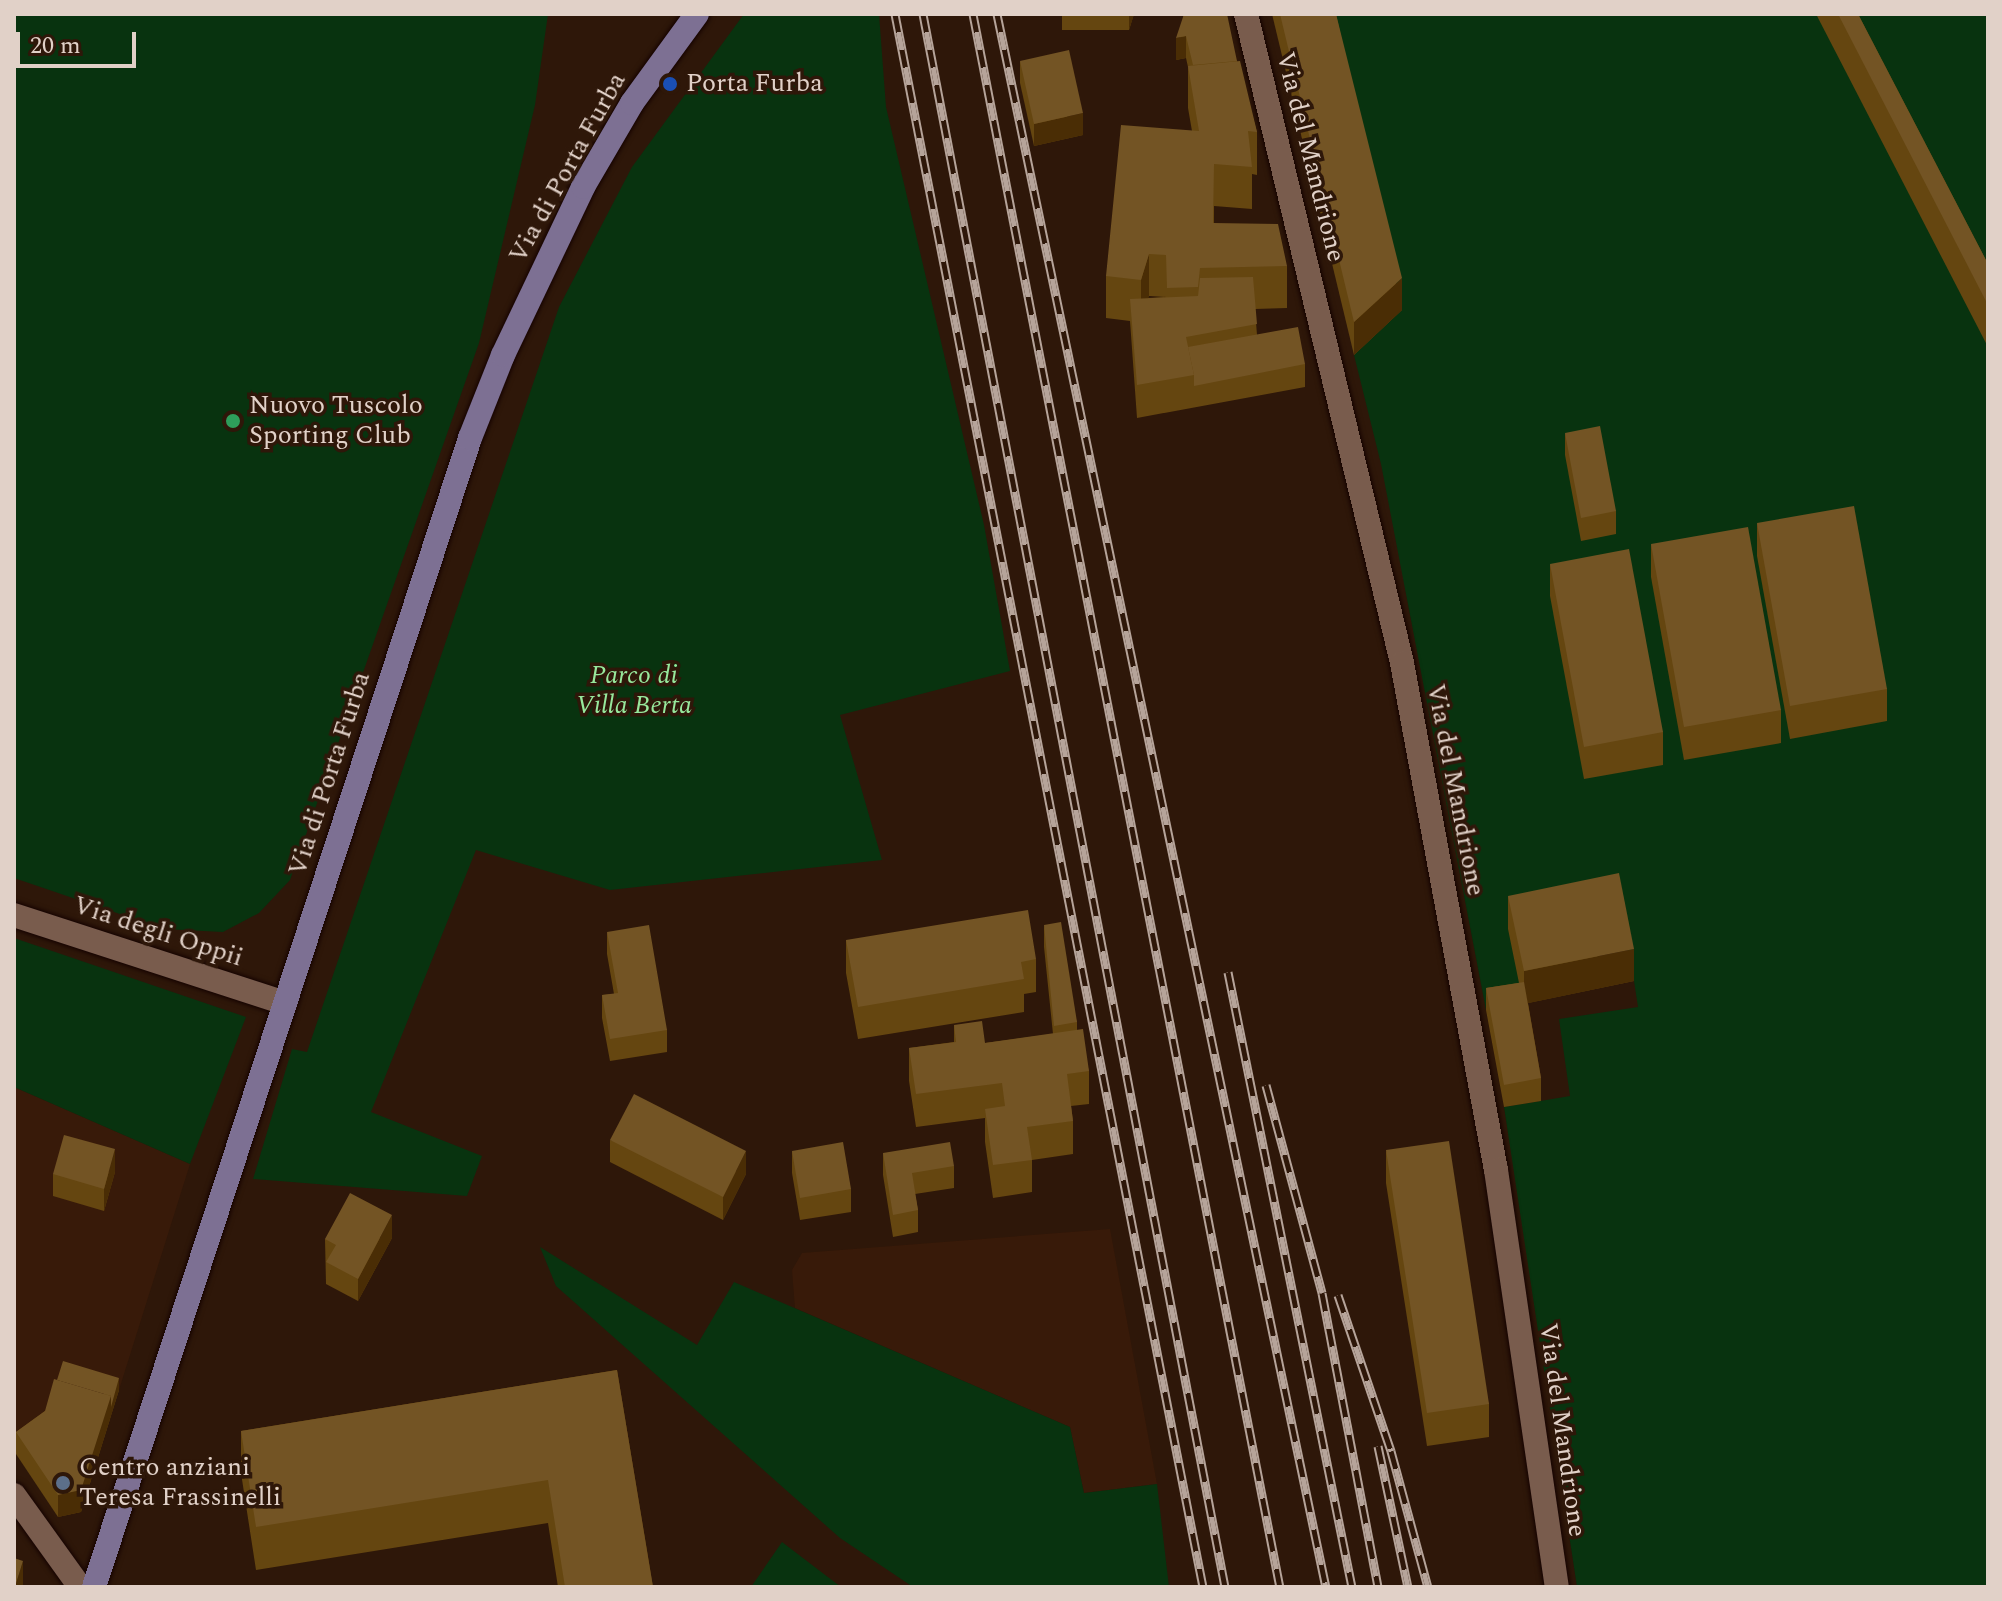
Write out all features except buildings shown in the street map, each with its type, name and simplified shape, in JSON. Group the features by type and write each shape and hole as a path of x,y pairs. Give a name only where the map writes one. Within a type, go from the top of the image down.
{"main road":[{"name":"Via di Porta Furba","path":"94,1587 455,480 503,355 607,145 697,14"}],"street":[{"name":"Via del Mandrione","path":"1246,14 1402,663 1496,1170 1557,1587"},
{"name":"Via degli Oppii","path":"14,915 285,1003"},
{"path":"14,1495 80,1587"}],"shaded area":[{"path":"14,1087 190,1164 119,1390 16,1454"},
{"path":"1110,1229 1157,1484 1084,1493 1070,1427 795,1308 792,1270 802,1253"}],"green space":[{"name":"Nuovo Tuscolo Sporting Club","path":"14,14 548,14 535,105 479,343 290,880 259,913 223,932 164,929 14,878"},
{"name":"Parco di Villa Berta","path":"744,14 879,14 886,107 984,525 1010,671 840,715 882,860 610,890 476,850 371,1112 482,1156 467,1196 253,1179 292,1049 307,1052 559,307 632,167"},
{"path":"1328,14 1988,14 1988,1587 1577,1587 1504,1107 1570,1096 1559,1019 1638,1007 1634,981 1619,907 1524,1004 1486,1010 1381,464 1354,355 1402,310"},
{"path":"14,938 246,1017 190,1164 14,1087"},
{"path":"540,1247 697,1345 734,1282 1070,1427 1084,1493 1157,1484 1169,1587 913,1587 840,1538 556,1286"},
{"path":"782,1542 837,1584 842,1587 751,1587"}],"railway":[{"path":"895,14 1203,1587"},
{"path":"923,14 1225,1587"},
{"path":"973,14 1280,1587"},
{"path":"997,14 1326,1587"},
{"path":"1228,972 1352,1587"},
{"path":"1266,1085 1322,1293 1378,1587"},
{"path":"1338,1295 1391,1451 1428,1587"},
{"path":"1378,1446 1408,1587"}],"place":[{"name":"Porta Furba","path":"670,84"},
{"name":"Nuovo Tuscolo Sporting Club","path":"233,421"},
{"name":"Centro anziani Teresa Frassinelli","path":"63,1483"}]}
